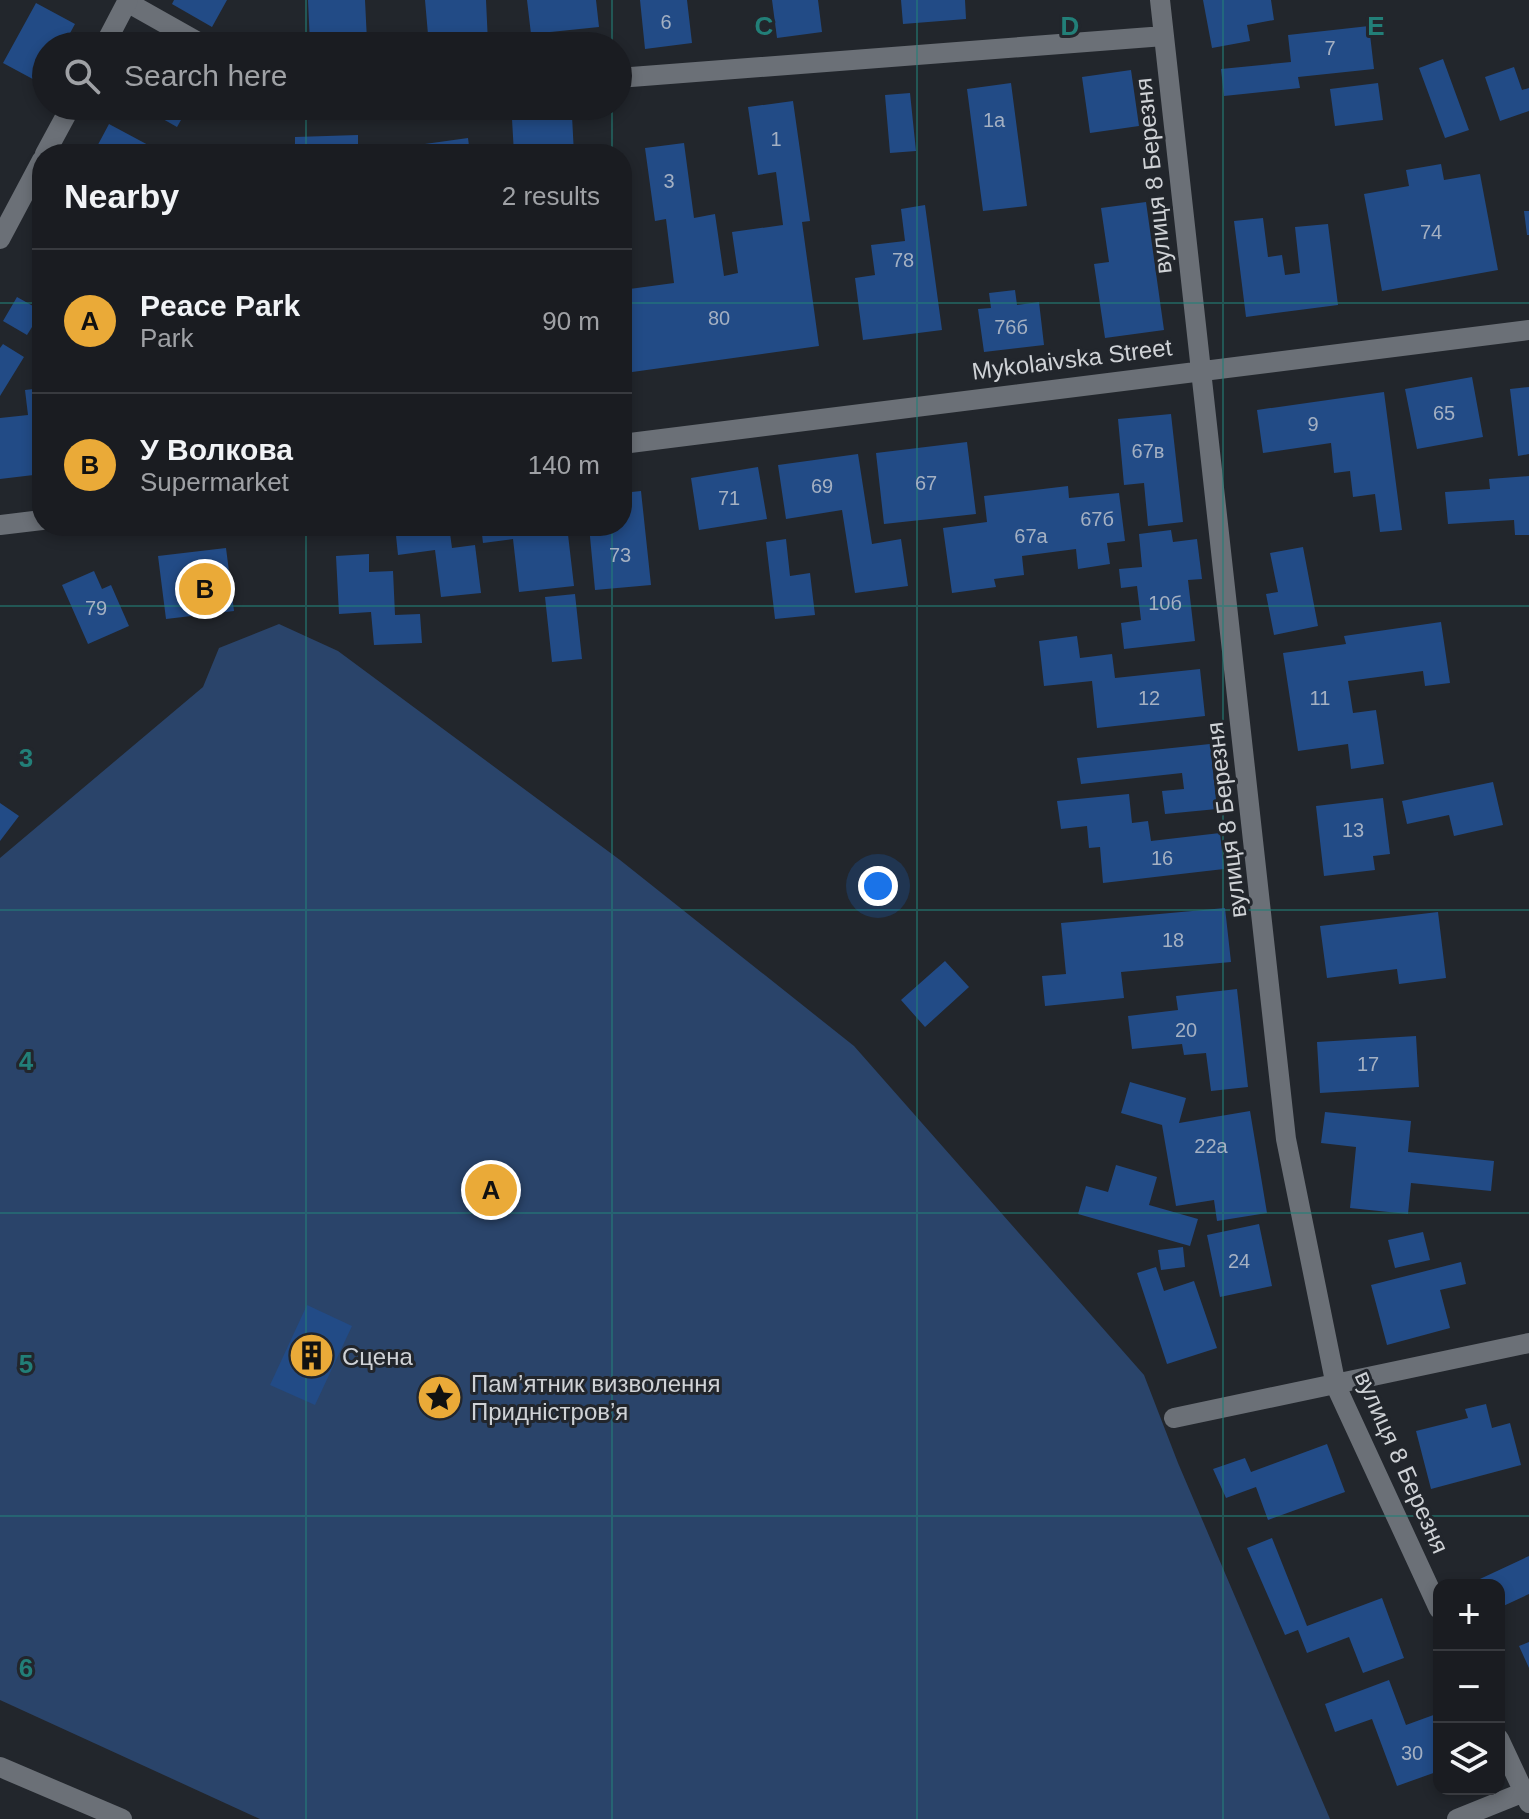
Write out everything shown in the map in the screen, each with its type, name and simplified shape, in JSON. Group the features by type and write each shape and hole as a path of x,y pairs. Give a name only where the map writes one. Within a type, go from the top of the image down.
{"street":[{"name":"вулиця 8 Березня","path":"1160,0 1286,1139 1336,1386 1433,1596"},
{"path":"111,32 128,1 181,32"},
{"path":"632,77 1164,36"},
{"path":"50,144 63,120"},
{"path":"0,239 32,179"},
{"name":"Mykolaivska Street","path":"632,443 1529,330"},
{"path":"0,525 32,521"},
{"path":"1174,1418 1529,1343"},
{"path":"1457,1819 1527,1795 1505,1751"},
{"path":"0,1767 122,1819"}],"shaded area":[{"path":"279,624 338,651 620,860 854,1046 1144,1375 1178,1463 1330,1819 260,1819 0,1700 0,858 203,687 219,648"}],"building":[{"path":"174,0 227,0 212,27 172,4"},
{"path":"308,0 365,0 367,32 309,32"},
{"path":"425,0 486,0 487,32 428,32"},
{"path":"527,0 596,0 599,27 531,32"},
{"path":"640,0 687,0 692,43 645,49"},
{"path":"772,0 818,0 822,32 777,38"},
{"path":"901,0 965,0 966,19 903,24"},
{"path":"1203,0 1271,0 1274,20 1247,25 1250,41 1212,48"},
{"path":"36,3 75,24 71,32 32,32 32,79 3,63"},
{"path":"1369,26 1374,69 1298,77 1300,88 1224,96 1221,69 1291,62 1288,35"},
{"path":"1443,59 1469,130 1445,138 1419,68"},
{"path":"1514,67 1522,90 1529,88 1529,111 1500,121 1485,77"},
{"path":"1131,70 1139,126 1090,133 1082,77"},
{"path":"1011,83 1027,206 983,211 967,89"},
{"path":"1378,83 1383,120 1335,126 1330,89"},
{"path":"910,93 916,151 890,153 885,95"},
{"path":"793,101 810,221 802,222 819,346 632,372 632,289 674,283 666,219 655,221 645,148 684,143 694,218 715,214 724,276 738,273 732,232 783,225 776,172 758,175 748,107"},
{"path":"165,120 181,120 177,127"},
{"path":"512,120 572,120 573,144 513,144"},
{"path":"109,124 146,144 98,144"},
{"path":"358,135 358,144 295,144 295,137"},
{"path":"468,138 469,144 425,144"},
{"path":"1441,164 1444,180 1480,174 1498,270 1382,291 1364,194 1409,186 1406,170"},
{"path":"1146,202 1164,330 1105,338 1094,264 1109,262 1101,208"},
{"path":"925,205 942,330 863,340 855,278 875,275 871,245 905,241 901,209"},
{"path":"1524,211 1529,211 1529,235 1527,235"},
{"path":"1263,218 1268,257 1282,255 1285,275 1300,273 1295,227 1328,224 1338,305 1246,317 1234,221"},
{"path":"1015,290 1017,305 1039,302 1044,345 984,352 978,309 991,308 989,293"},
{"path":"17,297 32,305 32,327 27,335 3,321"},
{"path":"3,344 24,357 0,396 0,348"},
{"path":"1472,377 1483,437 1417,449 1405,389"},
{"path":"1529,387 1529,454 1518,456 1510,389"},
{"path":"32,389 32,475 0,479 0,418 28,415 25,390"},
{"path":"1384,392 1402,530 1380,532 1375,494 1353,497 1350,471 1334,473 1331,443 1263,453 1257,410"},
{"path":"1171,414 1183,522 1148,526 1144,483 1124,485 1118,419"},
{"path":"967,442 976,514 884,524 876,453"},
{"path":"858,454 872,544 901,539 908,586 855,593 842,510 786,519 778,465"},
{"path":"758,467 767,519 699,530 691,478"},
{"path":"1529,476 1529,535 1515,535 1514,520 1448,524 1445,492 1490,489 1489,479"},
{"path":"1068,486 1069,498 1119,493 1125,541 1107,543 1110,564 1078,569 1076,549 1022,556 1024,575 994,579 996,587 952,593 943,528 987,522 984,496"},
{"path":"641,491 651,585 595,590 590,536 632,536 632,492"},
{"path":"1171,530 1173,542 1197,539 1202,579 1188,580 1195,641 1124,649 1121,623 1141,620 1137,586 1121,588 1119,569 1142,567 1139,534"},
{"path":"396,536 450,536 452,548 475,545 481,593 441,597 435,550 398,555"},
{"path":"482,536 568,536 574,586 519,592 513,539 483,543"},
{"path":"786,539 790,576 810,573 815,615 775,619 766,542"},
{"path":"1303,547 1318,626 1274,635 1266,594 1278,592 1270,553"},
{"path":"226,548 234,611 166,619 158,556"},
{"path":"369,554 369,572 393,571 395,615 420,614 422,643 374,645 371,612 339,614 336,556"},
{"path":"94,571 102,589 111,585 129,626 88,644 62,585"},
{"path":"575,594 582,659 552,662 545,597"},
{"path":"1441,622 1450,683 1425,686 1423,671 1348,681 1353,713 1376,710 1384,764 1351,769 1348,744 1298,751 1283,653 1346,644 1344,636"},
{"path":"1077,636 1080,658 1112,654 1115,678 1200,669 1205,716 1097,728 1092,681 1044,686 1039,641"},
{"path":"1210,744 1217,809 1165,814 1162,791 1184,789 1182,773 1081,784 1077,758"},
{"path":"1493,782 1503,825 1454,836 1449,815 1407,824 1402,801"},
{"path":"1129,794 1132,823 1148,821 1151,841 1220,833 1224,869 1103,883 1100,847 1089,848 1087,826 1061,829 1057,801"},
{"path":"1383,798 1390,854 1373,856 1375,870 1324,876 1316,806"},
{"path":"0,803 19,816 0,841"},
{"path":"1225,908 1231,962 1121,972 1124,998 1045,1006 1042,976 1066,974 1061,923"},
{"path":"1438,912 1446,978 1399,984 1397,969 1327,978 1320,926"},
{"path":"945,961 969,987 925,1027 901,1000"},
{"path":"1237,989 1248,1087 1211,1091 1206,1053 1184,1055 1182,1044 1132,1049 1128,1016 1178,1010 1176,996"},
{"path":"1416,1036 1419,1087 1320,1093 1317,1042"},
{"path":"1130,1082 1186,1098 1179,1123 1250,1111 1267,1213 1217,1221 1214,1200 1176,1206 1162,1125 1121,1113"},
{"path":"1325,1112 1411,1121 1408,1152 1494,1161 1491,1191 1411,1183 1408,1214 1350,1208 1356,1147 1321,1143"},
{"path":"1116,1165 1157,1177 1149,1205 1198,1219 1190,1246 1078,1214 1086,1186 1108,1192"},
{"path":"1259,1224 1272,1286 1220,1297 1207,1235"},
{"path":"1423,1232 1430,1260 1395,1268 1388,1240"},
{"path":"1183,1247 1185,1267 1161,1270 1158,1250"},
{"path":"1461,1262 1466,1284 1440,1290 1450,1328 1387,1345 1371,1285"},
{"path":"1156,1267 1164,1291 1194,1281 1217,1348 1167,1364 1137,1273"},
{"name":"Сцена","path":"307,1305 352,1326 315,1405 270,1385"},
{"path":"1486,1404 1492,1428 1510,1423 1521,1465 1431,1489 1416,1431 1468,1418 1465,1409"},
{"path":"1327,1444 1345,1492 1268,1520 1256,1487 1226,1498 1213,1469 1245,1458 1251,1472"},
{"path":"1272,1538 1307,1626 1382,1598 1404,1658 1363,1673 1349,1637 1307,1653 1298,1630 1285,1635 1247,1548"},
{"path":"1529,1556 1529,1594 1505,1605 1505,1579 1480,1579"},
{"path":"1529,1642 1529,1668 1519,1646"},
{"path":"1389,1680 1406,1725 1433,1715 1433,1773 1397,1786 1372,1719 1335,1732 1325,1704"}],"place":[{"name":"У Волкова","path":"205,589"},
{"name":"Peace Park","path":"491,1190"},
{"name":"Сцена","path":"311,1356"},
{"name":"Пам’ятник визволення Придністров’я","path":"440,1397"}]}
